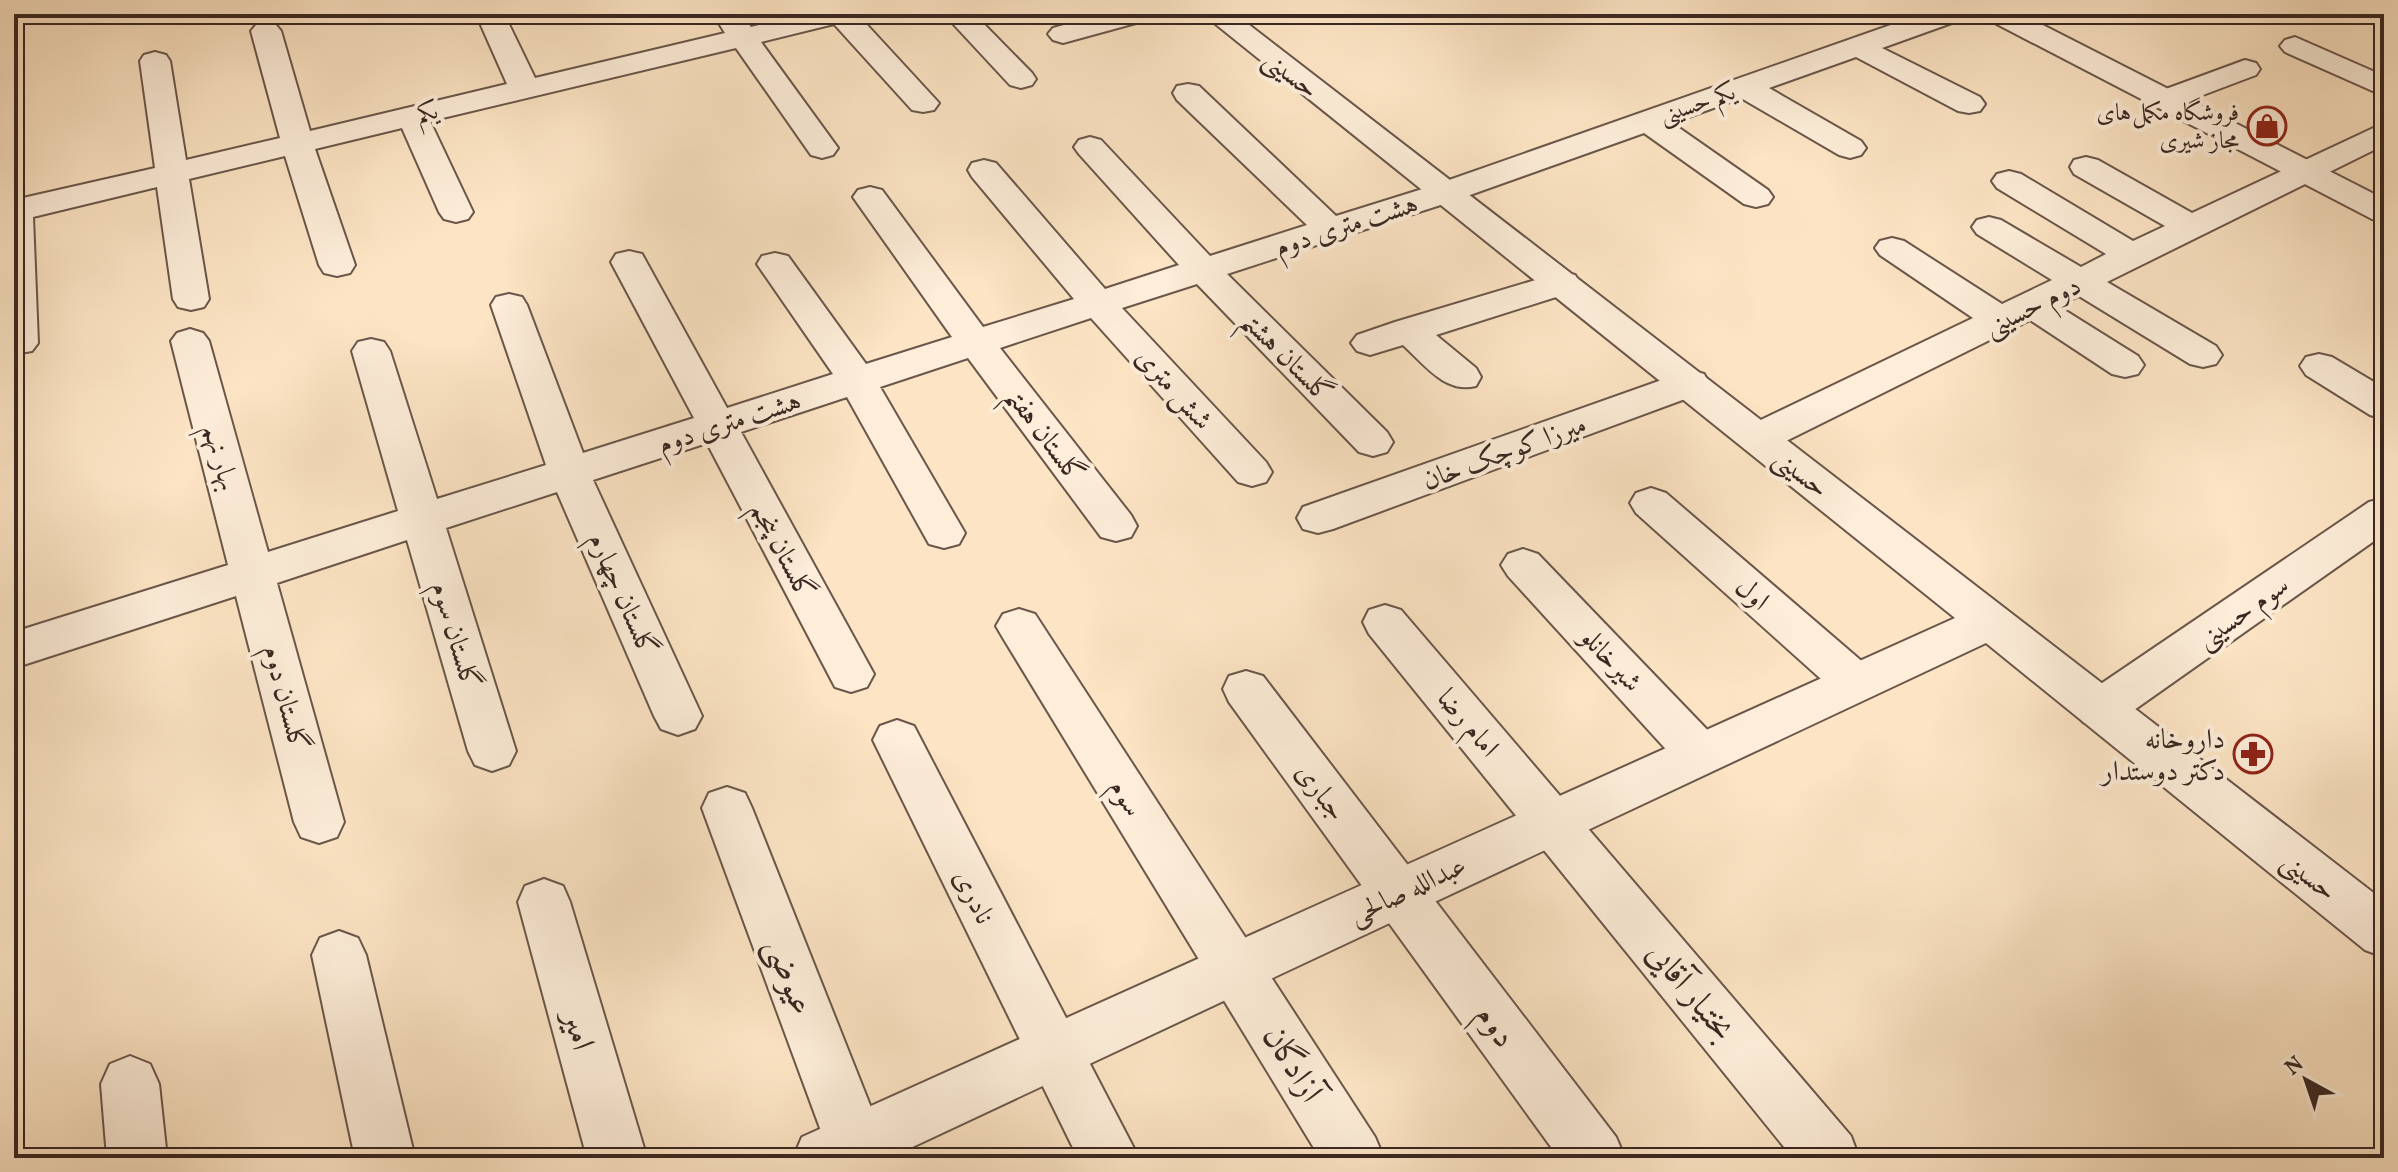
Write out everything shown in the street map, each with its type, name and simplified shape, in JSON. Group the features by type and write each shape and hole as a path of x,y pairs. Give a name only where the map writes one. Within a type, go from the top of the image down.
{"street":[{"path":"490,14 525,89"},
{"path":"840,14 923,103"},
{"name":"یکم","path":"15,211 525,89 734,26 840,14"},
{"path":"958,14 1021,79"},
{"path":"1063,34 1137,14"},
{"name":"حسینی","path":"1217,14 1690,383 2384,933"},
{"name":"یکم حسینی","path":"1444,193 1950,14"},
{"path":"1999,14 2384,212"},
{"path":"734,26 822,148"},
{"path":"266,31 297,143 337,265"},
{"path":"2295,46 2384,87"},
{"path":"1858,47 1969,104"},
{"path":"2345,53 2362,47 2384,56"},
{"path":"155,61 191,299"},
{"path":"2166,100 2245,69"},
{"path":"1744,87 1850,148"},
{"path":"1188,93 1330,229"},
{"path":"412,116 456,212"},
{"path":"1648,121 1756,197"},
{"name":"دوم حسینی","path":"1758,438 2384,133"},
{"name":"گلستان هشتم","path":"1090,147 1203,270 1373,442"},
{"path":"2086,167 2191,227"},
{"name":"شش متری","path":"984,170 1097,303 1252,472"},
{"path":"2009,181 2133,256"},
{"name":"هشت متری دوم","path":"14,650 1444,193"},
{"name":"گلستان هفتم","path":"870,197 975,342 1116,526"},
{"path":"15,211 19,343"},
{"path":"1989,227 2203,355"},
{"path":"1892,248 2016,313 2125,365"},
{"name":"گلستان پنجم","path":"629,262 851,674"},
{"path":"775,264 857,380 944,533"},
{"path":"1370,343 1562,283"},
{"name":"گلستان چهارم","path":"509,305 569,472 678,716"},
{"path":"1408,330 1462,377"},
{"name":"بهار نهم","path":"190,341 255,573"},
{"name":"گلستان سوم","path":"371,351 492,751"},
{"path":"2319,366 2384,406"},
{"name":"میرزا کوچک خان","path":"1318,518 1690,383"},
{"name":"اول","path":"1651,503 1856,683"},
{"name":"سوم حسینی","path":"2100,709 2384,513"},
{"name":"شیرخانلو","path":"1523,565 1700,754"},
{"name":"گلستان دوم","path":"255,573 319,822"},
{"name":"عبدالله صالحی","path":"846,1153 1053,1052 1991,621"},
{"name":"امام رضا","path":"1385,622 1553,823"},
{"name":"سوم","path":"1019,626 1234,969"},
{"name":"جباری","path":"1246,689 1399,893"},
{"name":"نادری","path":"897,740 1109,1158"},
{"name":"عیوضی","path":"727,808 846,1153"},
{"name":"بختیار آقایی","path":"1553,823 1830,1157"},
{"name":"دوم","path":"1399,893 1595,1158"},
{"name":"امیر","path":"544,902 617,1158"},
{"path":"339,955 385,1158"},
{"name":"آزادگان","path":"1234,969 1354,1158"},
{"path":"130,1084 137,1158"}],"place":[{"name":"فروشگاه مکمل‌های مجاز شیری","path":"2267,126"},
{"name":"داروخانه دکتر دوستدار","path":"2253,754"}]}
